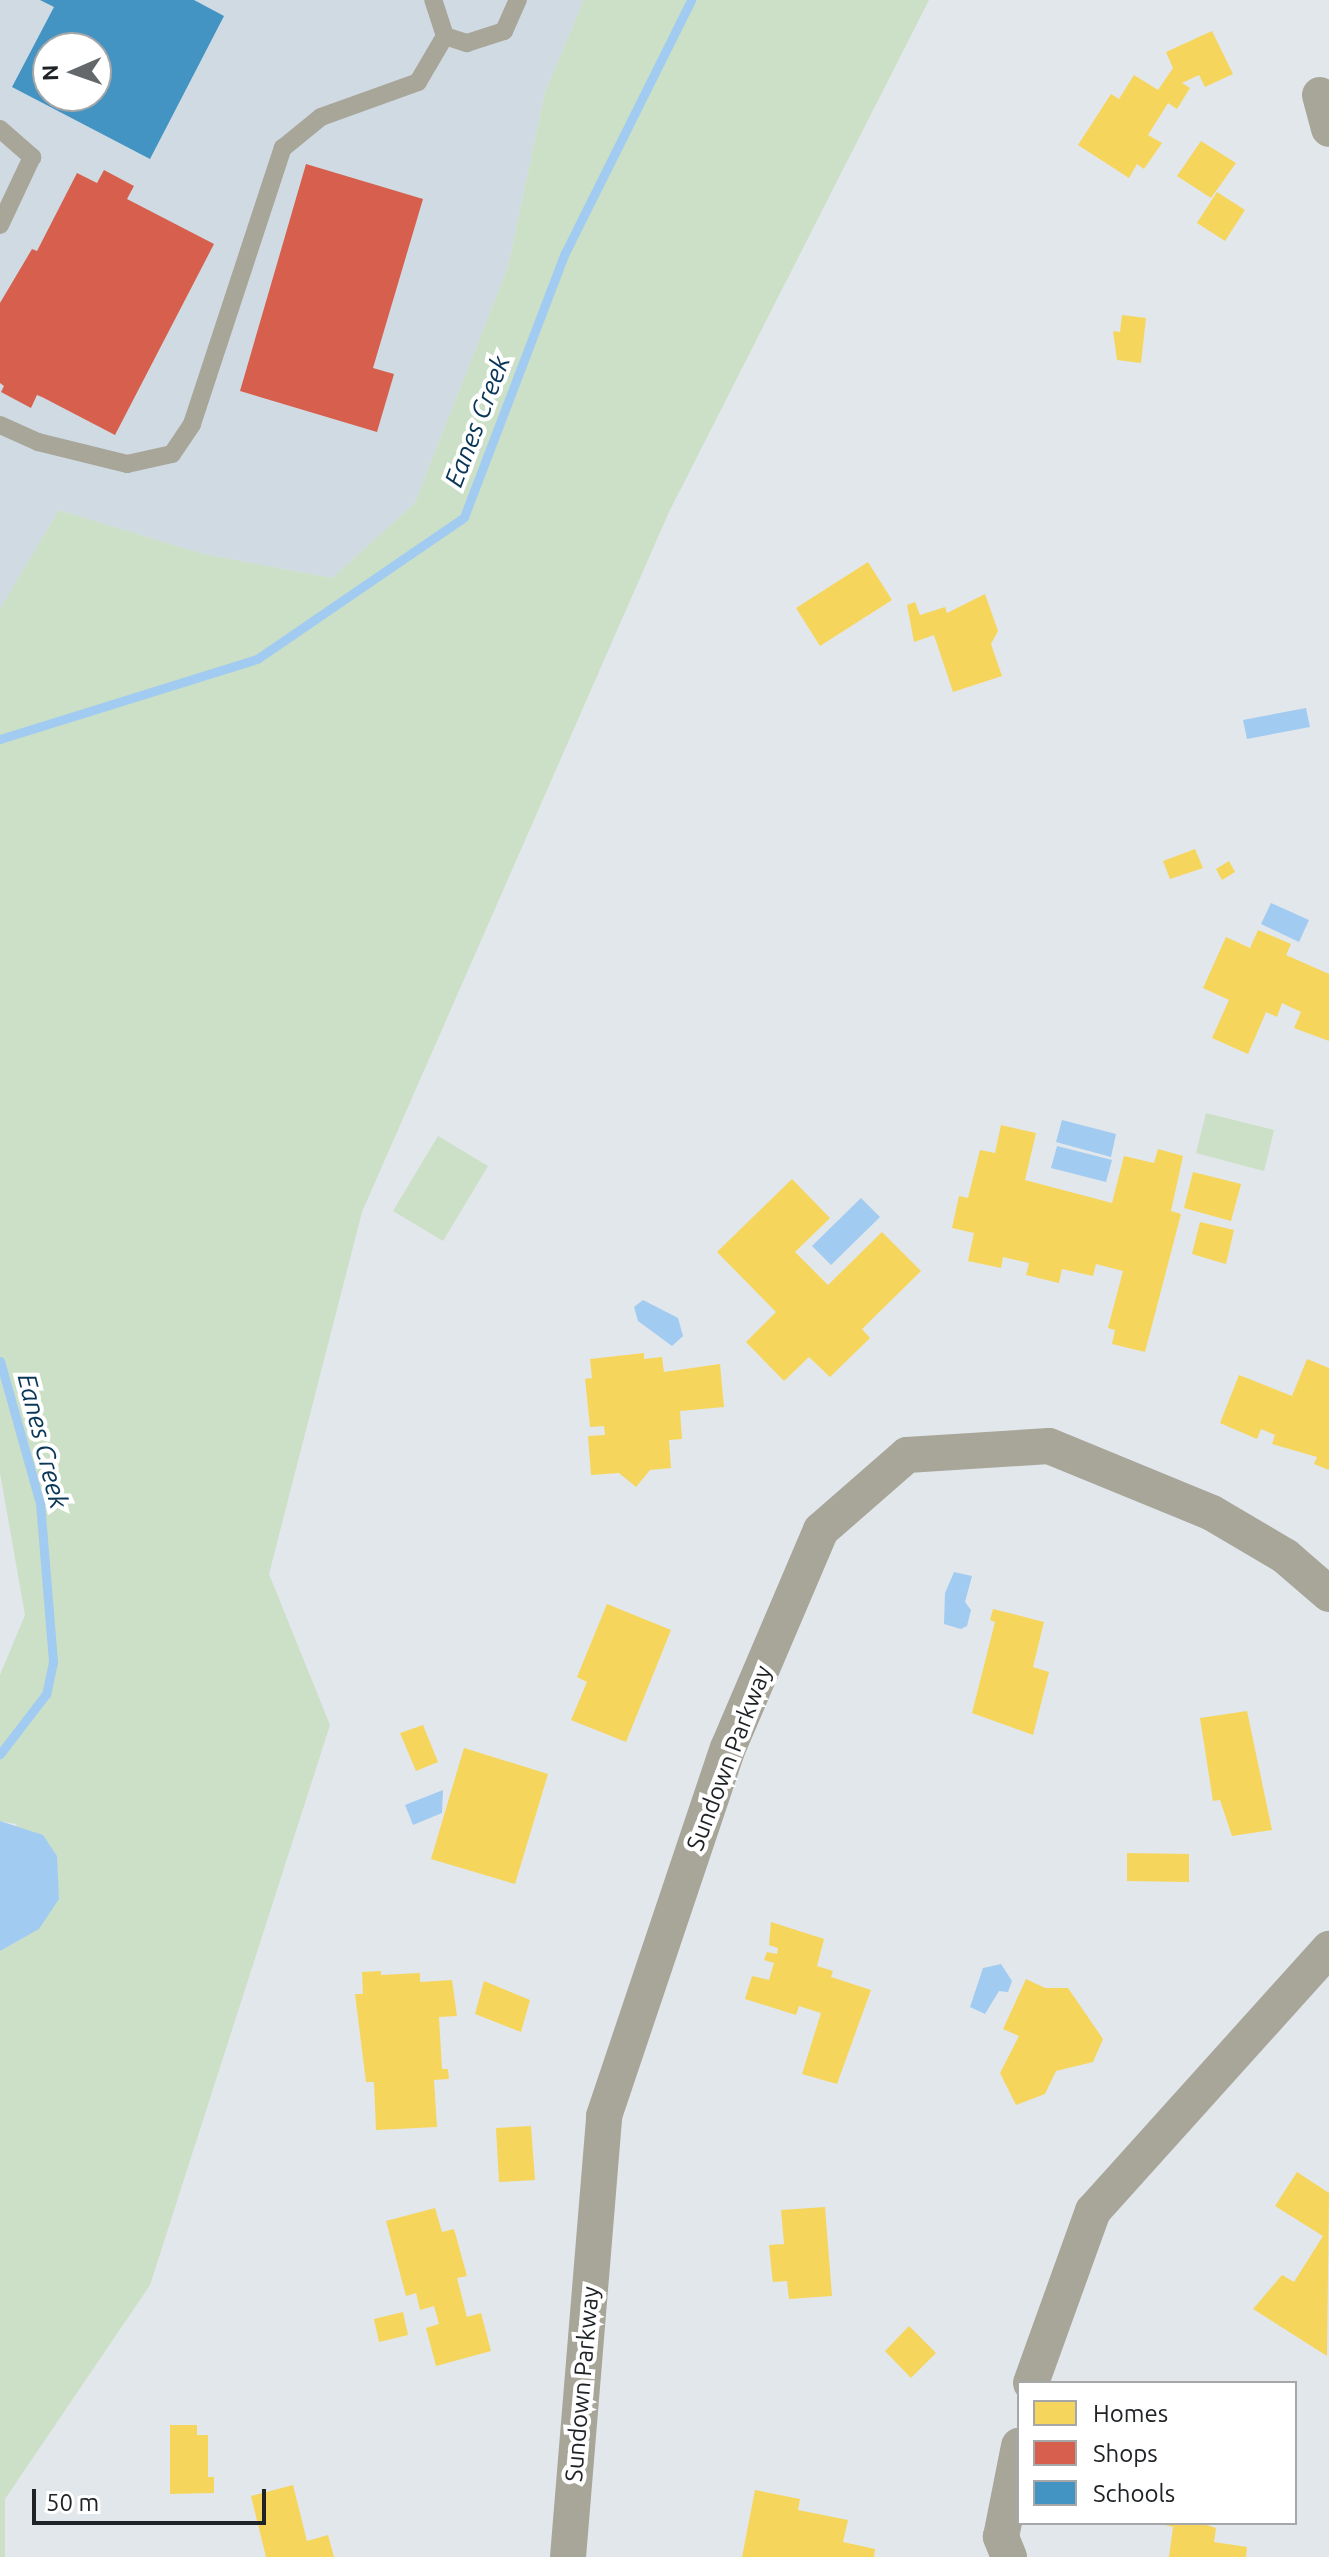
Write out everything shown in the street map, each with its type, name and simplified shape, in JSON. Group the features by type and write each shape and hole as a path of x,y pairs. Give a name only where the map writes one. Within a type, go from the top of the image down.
{"street":[{"name":"Sundown Parkway","path":"568,2557 604,2116 728,1748 821,1530 907,1455 1049,1446 1212,1513 1285,1556 1329,1594"},
{"path":"1032,2381 1093,2211 1329,1949"},
{"path":"1009,2557 1001,2537 1017,2456"}],"lane":[{"path":"0,425 38,442 127,464 172,454 192,424 283,148 321,117 418,82 445,36 433,0"},
{"path":"445,36 467,43 504,31 518,0"},
{"path":"0,129 32,157 0,225"}],"shaded area":[{"path":"0,0 584,0 545,92 508,267 415,503 332,578 203,554 59,510 0,609"}],"green space":[{"path":"584,0 929,0 669,512 362,1212 269,1574 330,1725 150,2285 5,2499 5,2557 0,2557 0,1951 38,1929 16,1824 0,1821 0,1675 25,1615 0,1473 0,609 59,510 203,554 332,578 415,503 508,267 545,92"},
{"path":"1206,1113 1274,1130 1264,1171 1196,1153"},
{"path":"438,1136 488,1166 443,1241 393,1211"}],"water":[{"path":"1306,708 1310,727 1247,739 1243,720"},
{"path":"1271,903 1309,920 1299,942 1261,924"},
{"path":"1062,1120 1116,1134 1111,1157 1056,1142"},
{"path":"1057,1146 1112,1160 1106,1182 1051,1168"},
{"path":"861,1198 880,1217 831,1265 812,1246"},
{"path":"643,1300 678,1318 683,1336 672,1346 638,1321 634,1307"},
{"path":"954,1572 972,1576 965,1602 971,1610 967,1626 961,1629 944,1624 945,1593"},
{"path":"443,1790 442,1813 413,1825 405,1805"},
{"path":"0,1821 43,1835 57,1856 59,1899 39,1929 0,1951"},
{"path":"1001,1964 1012,1981 1008,1992 999,1991 985,2014 970,2007 983,1968"}],"building: Homes":[{"path":"1212,31 1233,74 1205,87 1199,75 1182,83 1190,88 1177,109 1168,103 1148,135 1162,143 1144,169 1137,164 1129,178 1078,145 1111,94 1119,99 1134,75 1158,90 1173,68 1166,52"},
{"path":"1201,141 1236,163 1211,198 1177,176"},
{"path":"1217,192 1245,210 1225,241 1197,223"},
{"path":"1122,315 1146,318 1141,363 1117,360 1113,331 1120,332"},
{"path":"868,562 892,600 820,646 796,608"},
{"path":"985,594 998,631 991,644 1002,676 953,692 934,635 914,642 907,605 915,602 920,615 945,607 947,613"},
{"path":"1195,849 1203,868 1170,879 1163,861"},
{"path":"1229,861 1235,872 1222,880 1216,869"},
{"path":"1258,930 1291,944 1286,955 1329,974 1329,1041 1294,1028 1301,1012 1282,1003 1277,1017 1266,1012 1248,1054 1212,1038 1229,1000 1203,988 1226,937 1250,948"},
{"path":"1001,1125 1036,1133 1025,1180 1112,1203 1124,1156 1154,1163 1158,1149 1183,1156 1171,1211 1181,1214 1145,1352 1112,1344 1115,1330 1108,1328 1123,1271 1096,1264 1093,1276 1062,1269 1059,1283 1026,1275 1029,1263 1003,1257 1001,1268 968,1261 974,1233 952,1228 959,1196 968,1198 980,1150 995,1153"},
{"path":"1193,1172 1241,1184 1231,1221 1184,1208"},
{"path":"792,1179 830,1218 795,1252 828,1285 882,1232 921,1271 862,1329 870,1338 830,1377 809,1357 784,1381 746,1342 776,1312 717,1252"},
{"path":"1200,1222 1234,1230 1226,1264 1192,1254"},
{"path":"644,1353 644,1359 662,1357 664,1372 720,1364 724,1407 680,1411 682,1439 669,1440 671,1468 650,1470 636,1487 619,1473 591,1475 588,1436 605,1435 604,1426 590,1427 585,1379 592,1378 590,1359"},
{"path":"1307,1359 1329,1368 1329,1470 1314,1464 1317,1457 1272,1444 1275,1435 1261,1429 1257,1439 1220,1423 1239,1375 1292,1396"},
{"path":"607,1604 671,1630 626,1742 571,1720 587,1682 577,1677"},
{"path":"993,1609 1044,1622 1033,1667 1049,1672 1033,1735 972,1713 995,1622 990,1620"},
{"path":"1247,1711 1272,1830 1232,1836 1220,1800 1213,1801 1200,1718"},
{"path":"423,1725 438,1762 416,1771 400,1733"},
{"path":"464,1748 548,1774 515,1884 431,1859"},
{"path":"1127,1853 1189,1854 1189,1882 1127,1881"},
{"path":"771,1922 824,1939 817,1966 833,1971 831,1977 871,1990 837,2084 802,2074 821,2013 799,2006 796,2015 745,1999 752,1976 769,1980 774,1963 764,1960 767,1952 777,1954 778,1948 769,1945"},
{"path":"381,1971 381,1975 420,1973 420,1982 452,1980 457,2016 439,2017 442,2069 448,2069 449,2079 434,2080 437,2127 376,2130 374,2082 366,2082 355,1994 363,1994 362,1972"},
{"path":"1026,1979 1045,1988 1068,1988 1103,2039 1093,2062 1056,2071 1045,2094 1016,2105 1000,2073 1019,2036 1003,2029"},
{"path":"484,1981 530,2000 521,2032 475,2014"},
{"path":"531,2126 535,2180 499,2182 496,2128"},
{"path":"1297,2172 1329,2193 1327,2356 1253,2309 1282,2275 1294,2282 1323,2236 1275,2206"},
{"path":"825,2207 832,2296 789,2299 787,2281 773,2282 769,2245 784,2244 781,2210"},
{"path":"435,2208 442,2232 454,2229 467,2276 457,2278 467,2317 481,2313 491,2351 436,2366 426,2328 439,2324 434,2306 420,2310 416,2293 406,2296 386,2221"},
{"path":"403,2312 408,2335 379,2342 374,2319"},
{"path":"909,2326 936,2353 911,2378 885,2351"},
{"path":"170,2425 197,2425 197,2435 208,2435 208,2477 214,2477 214,2493 170,2494"},
{"path":"293,2485 307,2541 328,2535 334,2557 266,2557 251,2496"},
{"path":"755,2490 800,2499 798,2510 848,2520 843,2542 875,2549 874,2557 742,2557"},
{"path":"1165,2525 1206,2525 1216,2528 1214,2542 1247,2547 1246,2557 1169,2557 1173,2527"}],"building: Shops":[{"path":"306,164 423,199 373,368 394,374 377,432 240,391"},
{"path":"104,170 134,186 127,199 214,244 115,435 37,395 31,408 1,392 4,386 0,383 0,303 32,249 37,251 77,173 97,183"}],"building: Schools":[{"path":"40,0 194,0 224,16 150,159 60,112 112,112 112,32 41,32 54,7"},
{"path":"32,49 32,97 12,87"}],"waterway":[{"name":"Eanes Creek","path":"0,739 257,659 464,517 565,253 691,0"},
{"name":"Eanes Creek","path":"0,1361 40,1503 53,1662 46,1694 0,1754"}]}
